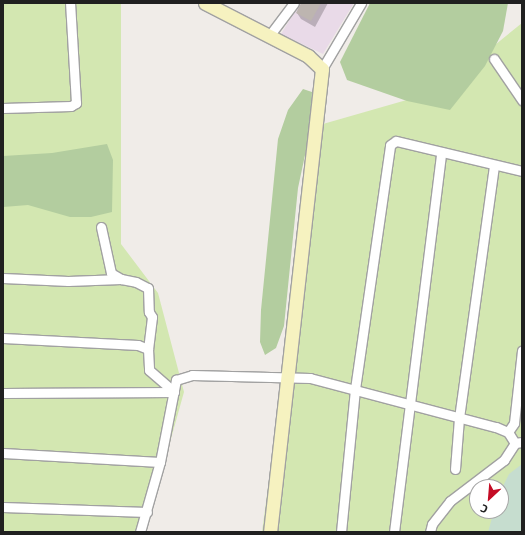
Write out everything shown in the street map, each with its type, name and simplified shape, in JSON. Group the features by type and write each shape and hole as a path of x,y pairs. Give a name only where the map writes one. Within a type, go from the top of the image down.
{"street":[{"path":"3,108 71,106 76,103 70,3"},
{"path":"204,3 308,56 322,69"},
{"path":"269,36 294,3"},
{"path":"270,532 322,69 361,3"},
{"path":"494,59 522,100"},
{"path":"341,532 355,389 390,145 396,141 494,166 522,171"},
{"path":"394,532 408,403 441,152"},
{"path":"455,469 459,418 494,166"},
{"path":"101,227 111,273 121,279"},
{"path":"3,278 68,281 121,279 136,282 148,288 149,312 152,317 148,349 149,370 174,392"},
{"path":"3,338 138,345 148,349"},
{"path":"508,432 514,423 522,350"},
{"path":"140,532 147,512 160,462 176,380 192,375 310,378 408,403 508,432 518,443 504,460 450,501 432,524 430,532"},
{"path":"3,393 174,392"},
{"path":"3,453 160,462"},
{"path":"3,507 147,512"}],"shaded area":[{"path":"300,3 354,3 323,54 281,34"}],"green space":[{"path":"3,3 121,3 121,244 158,293 184,392 145,532 3,532"},
{"path":"370,3 508,3 503,31 485,66 450,110 407,101 347,80 340,62"},
{"path":"522,23 522,532 262,532 316,126 438,91"},
{"path":"303,89 312,92 311,127 298,188 284,326 276,348 265,355 260,342 261,310 278,139 288,110"},
{"path":"107,144 113,160 112,212 91,217 70,217 28,205 3,207 3,156 52,153"},
{"path":"522,464 522,532 488,532 492,519 509,519 509,479 506,479 509,474"}],"building":[{"path":"301,3 321,3 311,21 296,13"}]}
